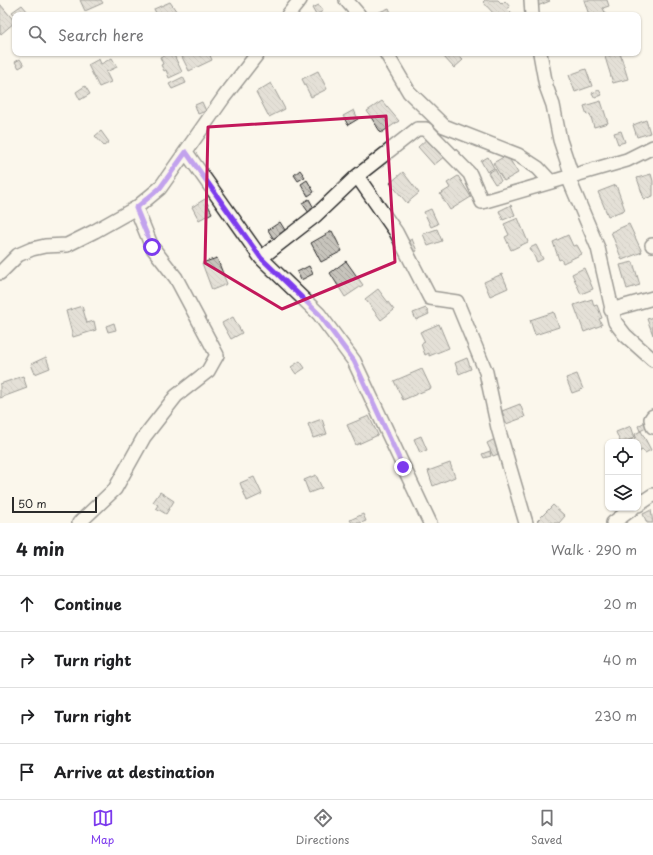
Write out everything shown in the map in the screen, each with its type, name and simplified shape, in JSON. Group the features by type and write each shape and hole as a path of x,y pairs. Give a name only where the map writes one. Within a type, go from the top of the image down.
{"street":[{"path":"290,12 300,0"},
{"path":"346,0 357,12"},
{"path":"531,0 532,12"},
{"path":"0,273 18,255 45,246 67,245 136,208 160,188 224,97 256,56"},
{"path":"388,56 409,92 444,126 518,155 538,168 551,182"},
{"path":"541,56 546,86 554,105 560,140 570,177 598,248 611,310 615,322 625,335 653,360"},
{"path":"261,258 315,216 357,176 417,129 426,129 470,174 482,202 627,160 653,147"},
{"path":"186,152 261,258 319,314 354,361 430,523"},
{"path":"357,176 396,232 430,298 458,302 486,372 498,428 526,523"},
{"path":"79,523 115,489 144,437 176,396 208,371 217,355 176,278 152,247 136,208"},
{"path":"611,310 653,298"},
{"path":"653,416 651,419 653,427"},
{"path":"641,503 653,495"},
{"path":"613,523 629,511"}],"highlighted area":[{"path":"386,116 395,262 282,309 205,263 208,127"}],"building":[{"path":"80,0 101,0 103,3 85,11"},
{"path":"485,0 498,0 502,4 505,1 510,7 507,9 510,12 492,12 483,2"},
{"path":"533,0 549,0 550,1 535,7"},
{"path":"584,0 607,0 609,6 603,8 605,12 588,12"},
{"path":"170,2 177,12 156,12 154,9"},
{"path":"0,4 12,18 12,25 1,34"},
{"path":"22,5 28,12 12,12"},
{"path":"319,5 323,11 314,12 312,8"},
{"path":"389,8 391,12 379,12"},
{"path":"174,56 182,72 169,78 166,70 164,71 161,65 163,64 160,57"},
{"path":"182,56 210,56 212,60 189,71"},
{"path":"443,56 459,56 463,60 454,68"},
{"path":"621,56 628,79 613,83 605,57"},
{"path":"112,58 117,67 106,72 111,82 99,87 88,65 99,59 101,64"},
{"path":"20,59 24,65 19,68 15,62"},
{"path":"586,69 592,86 575,92 569,75"},
{"path":"318,71 327,89 311,97 302,79"},
{"path":"183,77 186,83 172,89 169,84"},
{"path":"271,83 285,109 269,117 256,92"},
{"path":"85,86 90,94 80,100 76,92"},
{"path":"599,90 602,95 595,98 592,93"},
{"path":"382,101 399,121 381,133 367,111"},
{"path":"601,101 608,123 594,127 590,114 587,115 584,106"},
{"path":"202,102 206,111 198,114 195,105"},
{"path":"354,110 358,119 348,125 343,116"},
{"path":"646,120 650,133 637,137 633,125"},
{"path":"101,131 109,142 104,146 95,136"},
{"path":"621,131 625,142 618,144 614,133"},
{"path":"429,137 445,156 434,165 418,147"},
{"path":"507,155 518,173 504,181 493,163"},
{"path":"488,157 494,168 487,172 481,161"},
{"path":"495,169 501,181 495,184 488,173"},
{"path":"300,170 305,177 298,181 294,175"},
{"path":"403,172 419,193 407,203 390,183"},
{"path":"651,174 653,181 653,196 644,199 637,178"},
{"path":"458,176 471,197 450,210 440,194 450,188 447,183"},
{"path":"307,180 314,192 308,196 301,184"},
{"path":"616,185 625,210 608,216 598,192"},
{"path":"205,199 212,213 199,220 192,207"},
{"path":"309,199 315,210 309,213 302,203"},
{"path":"511,205 515,215 503,220 499,211"},
{"path":"431,209 438,224 431,227 424,212"},
{"path":"518,218 528,242 511,250 505,237 509,235 504,224"},
{"path":"280,222 288,235 276,243 268,230"},
{"path":"629,224 642,252 622,260 611,232"},
{"path":"437,229 442,241 428,246 423,234"},
{"path":"332,231 342,251 321,262 311,243"},
{"path":"568,235 573,246 577,245 582,254 563,263 561,259 559,260 553,242"},
{"path":"412,239 417,251 412,253 406,242"},
{"path":"536,245 543,259 537,262 530,248"},
{"path":"217,258 227,284 212,290 202,263"},
{"path":"346,261 363,285 345,297 330,273"},
{"path":"633,262 640,285 627,289 620,265"},
{"path":"309,266 313,274 301,280 297,272"},
{"path":"584,268 593,289 581,294 572,274"},
{"path":"502,274 508,288 490,296 484,282"},
{"path":"378,289 394,310 381,320 365,299"},
{"path":"592,299 594,306 597,305 602,318 599,319 602,325 584,332 574,305"},
{"path":"82,306 87,323 94,321 96,330 73,337 66,311"},
{"path":"426,308 429,314 416,320 413,313"},
{"path":"554,312 559,327 535,335 530,320"},
{"path":"233,317 242,333 231,339 222,323"},
{"path":"653,317 653,335 647,319"},
{"path":"114,323 116,330 108,332 106,326"},
{"path":"439,324 449,348 429,356 429,353 425,355 421,344 425,342 420,332"},
{"path":"46,357 50,368 35,374 31,364"},
{"path":"467,358 471,369 459,374 455,363"},
{"path":"300,361 305,368 296,374 291,367"},
{"path":"422,369 431,388 403,400 394,381"},
{"path":"577,374 583,389 572,393 566,378"},
{"path":"23,376 27,388 0,398 0,384"},
{"path":"520,404 525,417 506,424 502,411"},
{"path":"369,416 378,435 356,445 347,425"},
{"path":"322,419 327,434 313,438 308,424"},
{"path":"645,422 648,427 640,431 638,426"},
{"path":"631,426 635,438 619,439 616,432"},
{"path":"641,431 651,450 645,453 643,450 641,451 641,439 632,439 636,437 635,434"},
{"path":"421,436 427,450 420,453 414,439"},
{"path":"495,439 501,453 493,456 487,443"},
{"path":"490,451 491,456 484,458 482,454"},
{"path":"450,463 455,477 433,486 428,471"},
{"path":"316,475 322,488 309,493 304,480"},
{"path":"254,477 262,494 247,501 240,483"},
{"path":"160,492 174,501 166,514 156,508 158,505 153,502"},
{"path":"553,505 565,516 559,523 539,523 537,521"},
{"path":"651,510 653,523 647,523 643,514"},
{"path":"363,514 366,521 361,523 352,523 350,520"}],"route":[{"path":"152,247 136,208 160,188 186,152 261,258 319,314 354,361 403,467"}]}
